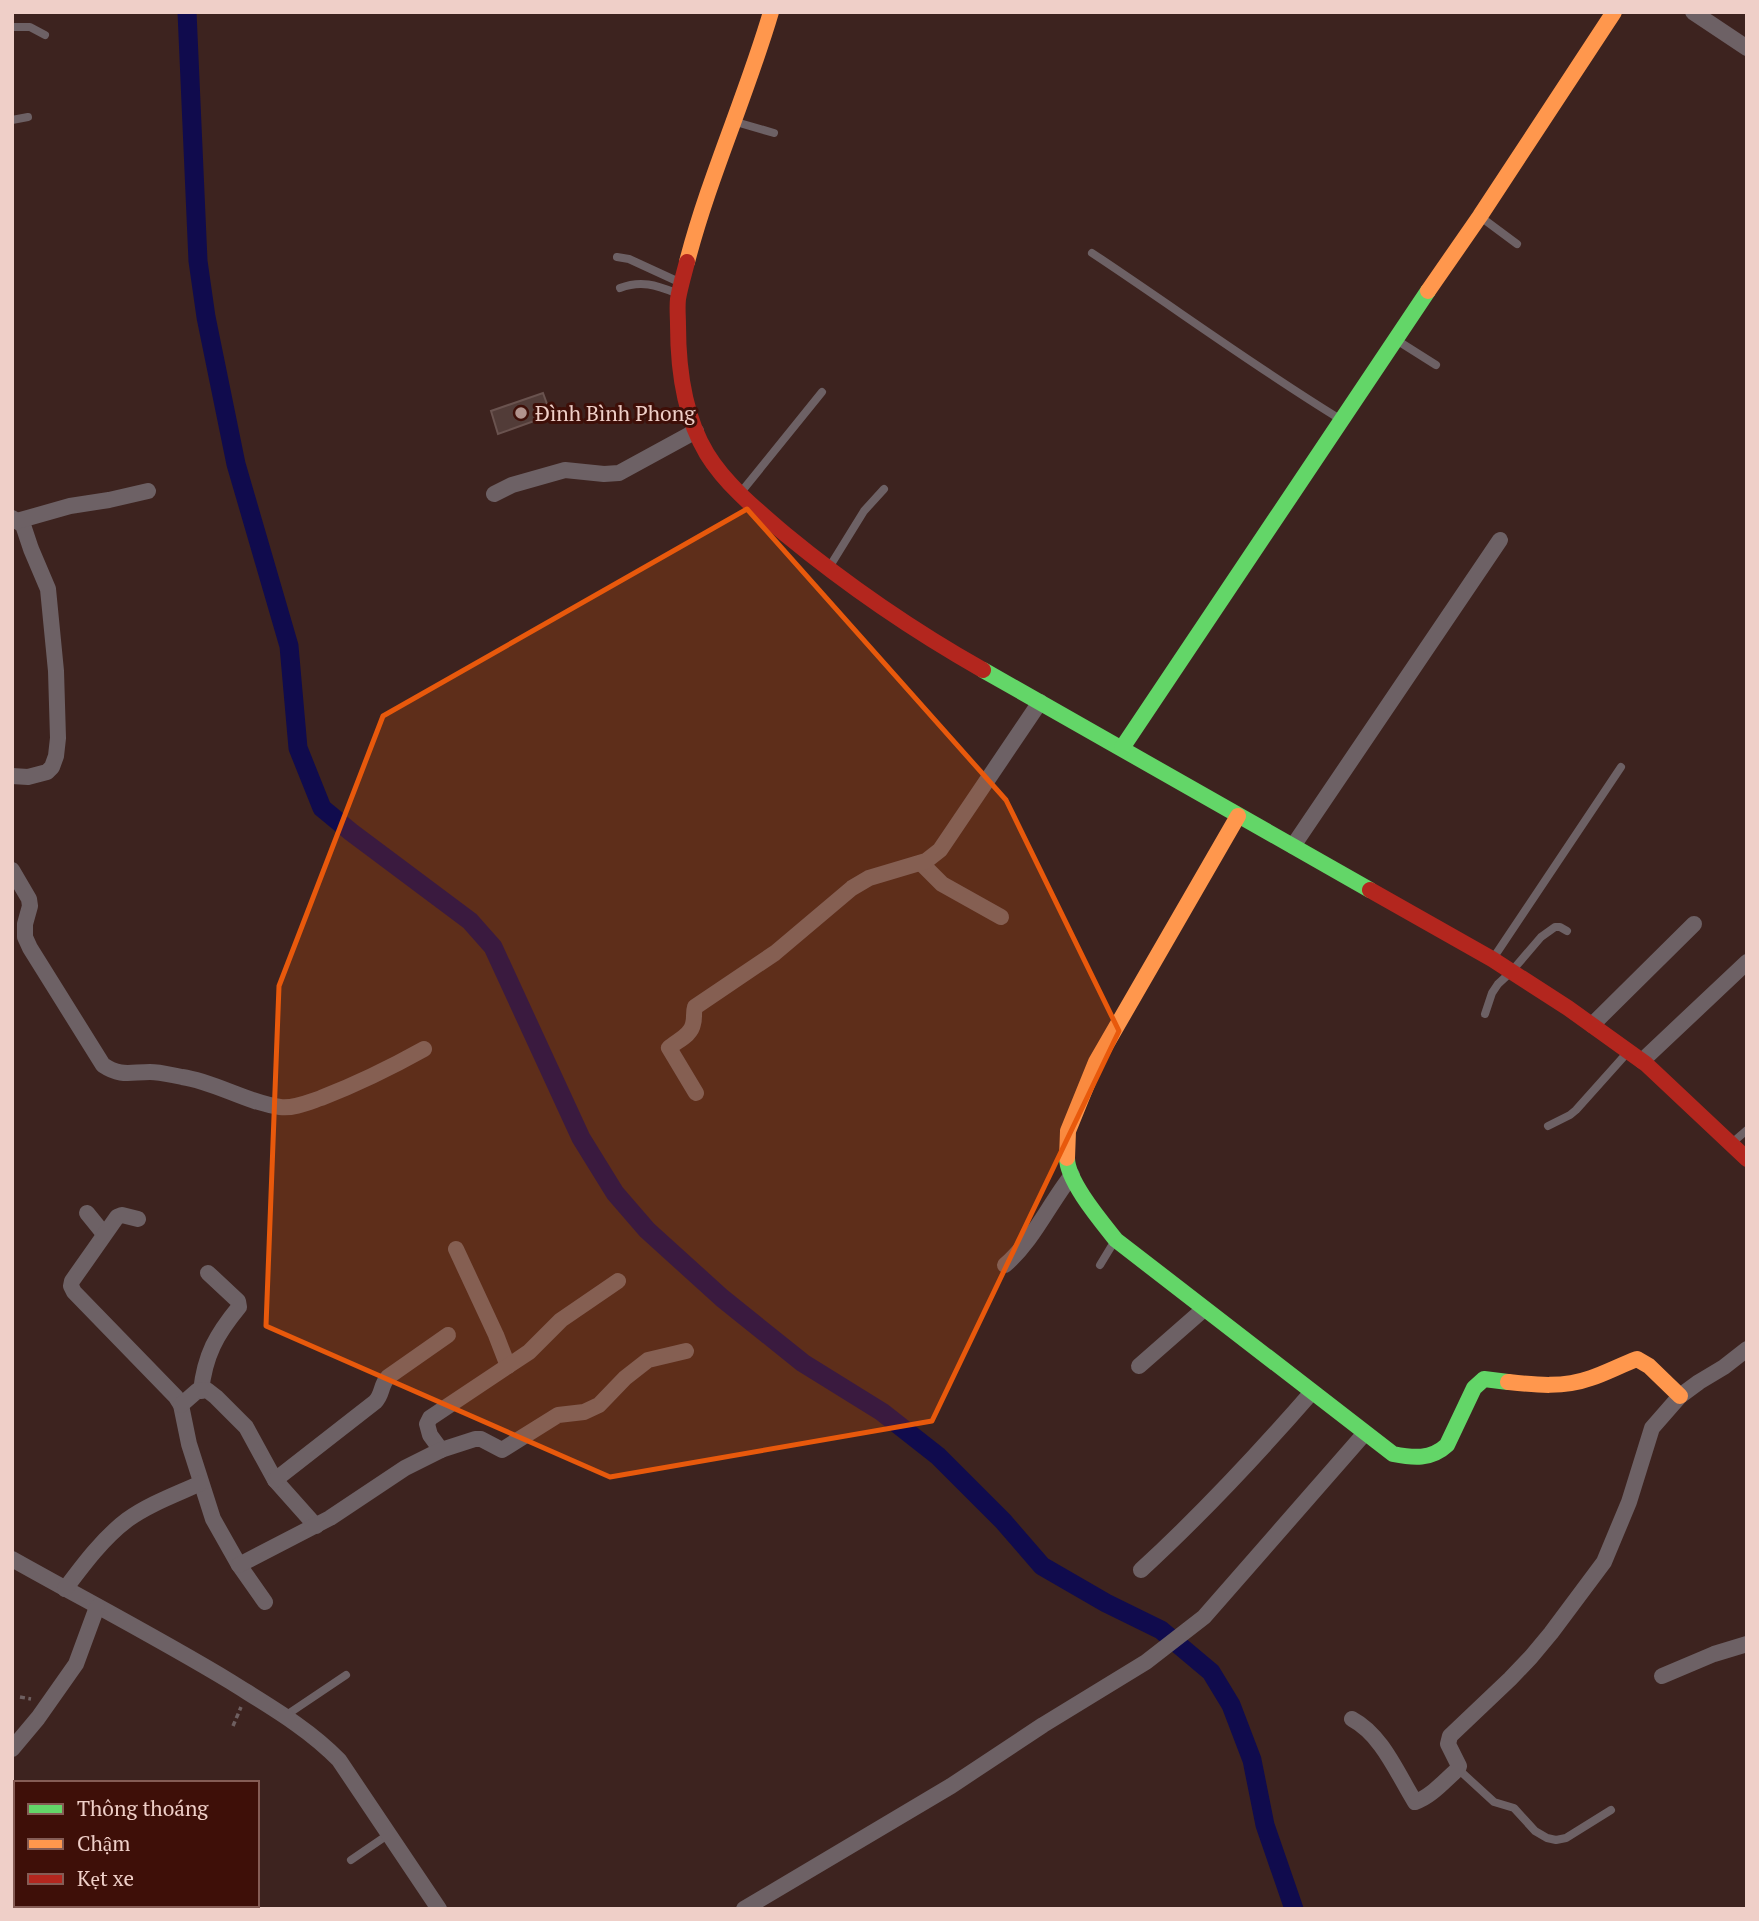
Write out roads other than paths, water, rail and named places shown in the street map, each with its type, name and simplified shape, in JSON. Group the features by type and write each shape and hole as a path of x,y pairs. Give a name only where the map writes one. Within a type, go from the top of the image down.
{"street":[{"path":"771,12 760,50 698,220 680,289 678,349 682,387 696,431 707,454 723,476 760,513 828,569 949,651 1492,959 1592,1025 1642,1061 1747,1159"},
{"path":"1122,748 1614,12"},
{"path":"1693,12 1747,48"},
{"path":"494,494 512,485 565,470 619,473 696,431"},
{"path":"15,519 148,491"},
{"path":"12,776 27,777 47,772 56,756 58,738 56,671 48,589 23,525 15,519"},
{"path":"1293,846 1500,540"},
{"path":"695,1093 669,1048 690,1032 695,1007 775,954 852,888 869,878 921,863 940,850 1041,702"},
{"path":"1238,816 1096,1062 1068,1131 1067,1165 1084,1200 1116,1240 1393,1454 1425,1459 1442,1451 1474,1388 1484,1379 1555,1386 1602,1374 1637,1359 1649,1366 1680,1396"},
{"path":"921,863 942,884 1001,917"},
{"path":"12,870 29,899 25,937 30,948 103,1065 113,1072 151,1072 185,1077 212,1084 246,1099 282,1108 303,1104 342,1090 379,1074 424,1049"},
{"path":"1592,1025 1694,924"},
{"path":"1642,1061 1747,962"},
{"path":"1005,1265 1026,1242 1072,1174"},
{"path":"87,1213 104,1234"},
{"path":"138,1219 122,1215 117,1217 71,1286 181,1405 189,1444 214,1519 239,1565 265,1602"},
{"path":"456,1249 508,1366"},
{"path":"201,1391 202,1377 220,1330 239,1307 238,1301 208,1273"},
{"path":"441,1450 430,1435 427,1421 529,1352 561,1320 618,1281"},
{"path":"1139,1366 1204,1309"},
{"path":"275,1480 375,1402 388,1377 448,1335"},
{"path":"1352,1719 1374,1736 1415,1802 1427,1796 1458,1769 1448,1744 1450,1736 1538,1649 1604,1562 1629,1502 1652,1428 1680,1396 1747,1349"},
{"path":"239,1565 316,1526 405,1468 441,1450 481,1438 502,1450 558,1415 584,1412 599,1405 648,1360 686,1351"},
{"path":"181,1405 191,1395 201,1391 207,1390 216,1397 240,1419 275,1480 316,1526"},
{"path":"1141,1570 1176,1538 1263,1448 1312,1392"},
{"path":"744,1909 951,1786 1043,1725 1146,1662 1205,1617 1365,1433"},
{"path":"65,1589 96,1550 127,1520 150,1506 201,1483"},
{"path":"12,1559 168,1644 285,1716 327,1747 340,1760 439,1909"},
{"path":"12,1749 38,1718 76,1664 97,1607"},
{"path":"1662,1676 1714,1654 1747,1644"}],"lane":[{"path":"12,27 30,27 45,34"},
{"path":"12,120 28,117"},
{"path":"733,121 774,133"},
{"path":"1480,216 1517,244"},
{"path":"1092,253 1343,421"},
{"path":"617,257 629,260 680,289"},
{"path":"620,288 639,283 680,289"},
{"path":"1395,340 1436,365"},
{"path":"740,493 822,392"},
{"path":"828,569 864,511 884,489"},
{"path":"1492,959 1621,767"},
{"path":"1485,1014 1495,988 1549,930 1560,927 1567,931"},
{"path":"1548,1126 1576,1110 1629,1051"},
{"path":"1731,1144 1747,1130"},
{"path":"1100,1265 1116,1240"},
{"path":"285,1716 346,1675"},
{"path":"1458,1769 1494,1802 1514,1808 1535,1831 1547,1838 1566,1838 1611,1810"},
{"path":"351,1860 389,1834"}],"waterway":[{"path":"187,12 198,261 206,317 236,464 289,646 298,748 322,808 470,921 493,947 581,1138 615,1193 647,1230 722,1298 803,1363 882,1412 938,1456 1003,1521 1042,1566 1106,1603 1161,1630 1211,1672 1231,1705 1252,1760 1265,1825 1294,1909"}],"place":[{"name":"Đình Bình Phong","path":"521,413"}]}
